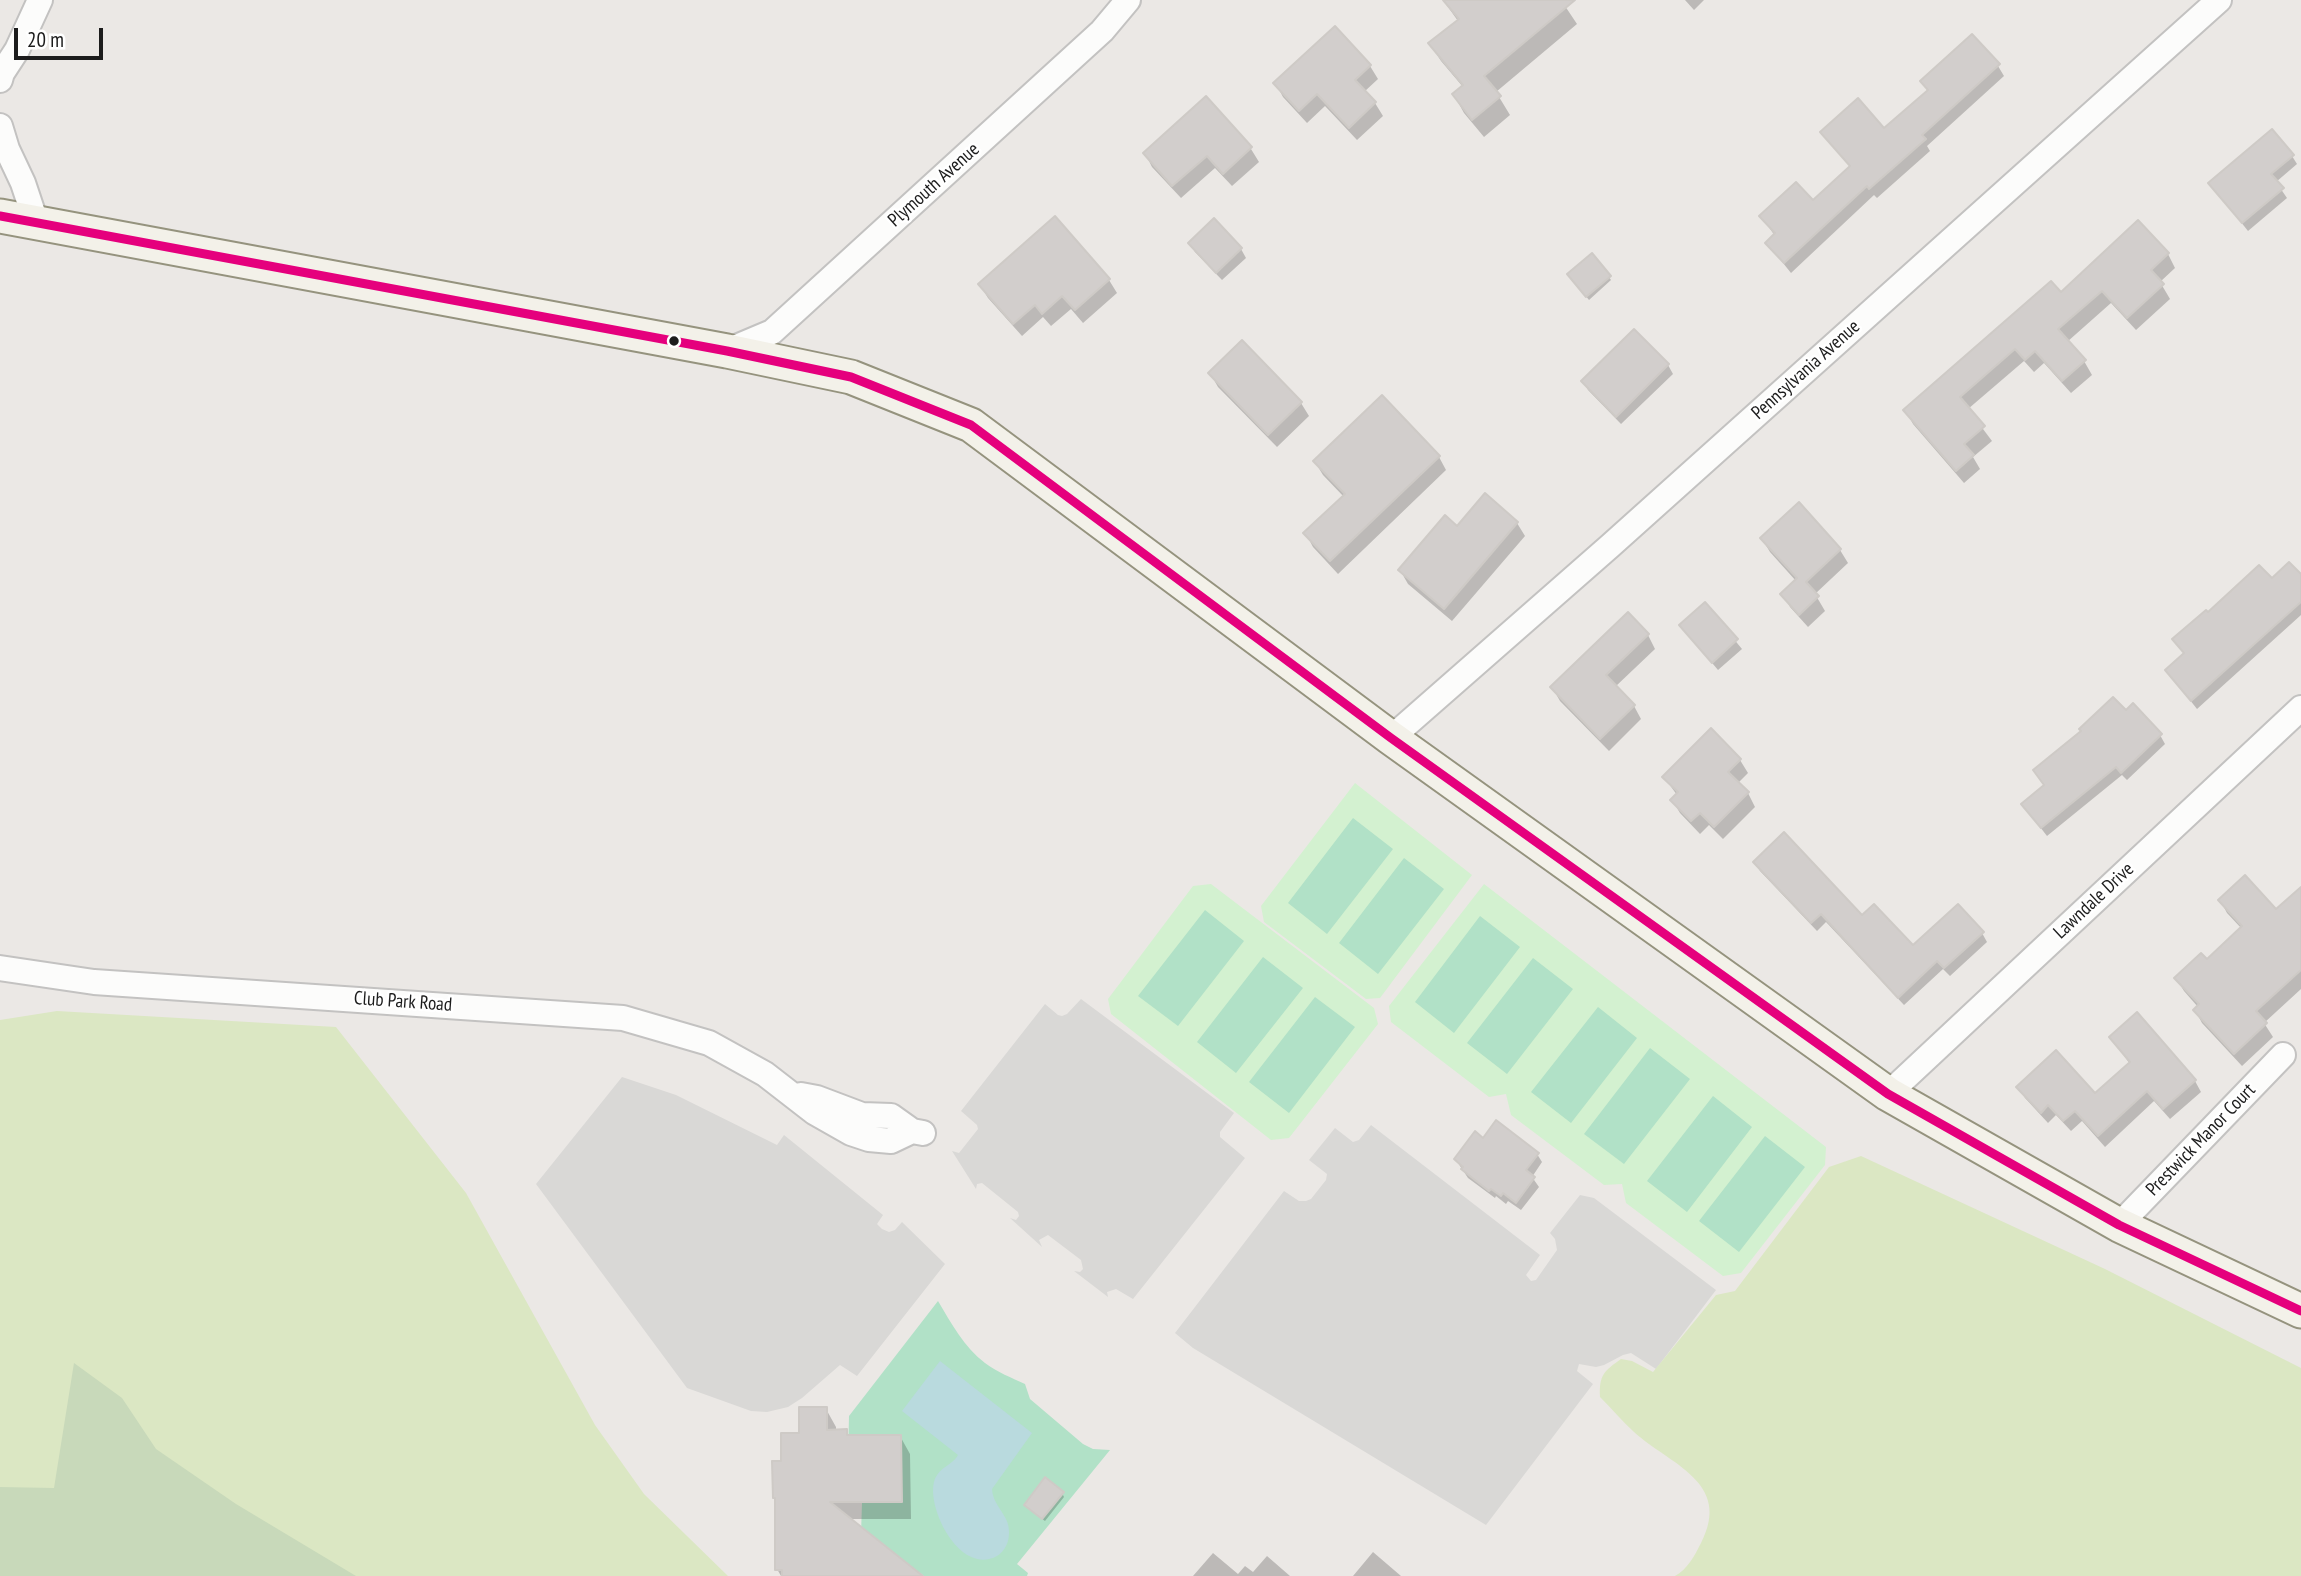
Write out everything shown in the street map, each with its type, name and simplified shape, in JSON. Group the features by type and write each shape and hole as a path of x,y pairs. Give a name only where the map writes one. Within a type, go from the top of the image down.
{"main road":[{"path":"0,216 727,351 851,377 971,425 1391,738 1888,1094 2119,1225 2301,1311"}],"street":[{"path":"0,80 40,0"},
{"name":"Plymouth Avenue","path":"727,351 772,332 1102,31 1128,0"},
{"name":"Pennsylvania Avenue","path":"1391,738 1621,537 2219,0"},
{"path":"0,125 36,222"},
{"name":"Lawndale Drive","path":"1888,1094 2301,708"},
{"name":"Club Park Road","path":"0,968 94,982 623,1018 709,1043 765,1074 833,1125 850,1133 869,1139 891,1141 920,1132"},
{"name":"Prestwick Manor Court","path":"2119,1225 2283,1055"}],"shaded area":[{"path":"1081,999 1234,1113 1220,1132 1220,1137 1245,1158 1133,1299 1116,1289 1107,1292 1108,1297 1074,1271 1080,1272 1083,1269 1081,1260 1048,1235 1039,1240 1042,1247 1010,1218 1016,1220 1018,1212 982,1183 977,1184 976,1189 952,1151 959,1153 978,1129 961,1111 1045,1004 1062,1016"},
{"path":"622,1077 676,1095 777,1145 784,1135 883,1215 877,1224 882,1229 889,1232 895,1230 902,1222 945,1264 857,1376 840,1365 802,1398 788,1407 767,1412 751,1411 687,1388 536,1184"},
{"path":"1371,1125 1540,1255 1526,1275 1531,1281 1536,1280 1557,1250 1555,1239 1550,1233 1580,1195 1594,1198 1716,1290 1656,1369 1631,1353 1596,1367 1579,1364 1577,1371 1593,1384 1486,1525 1193,1348 1175,1333 1284,1191 1299,1201 1306,1201 1311,1199 1326,1180 1327,1174 1309,1160 1335,1128 1353,1142 1359,1140"}],"green space":[{"path":"1355,783 1472,875 1380,998 1366,999 1264,922 1261,906"},
{"path":"1353,818 1393,849 1327,934 1288,903"},
{"path":"1404,858 1444,889 1378,974 1339,943"},
{"path":"1211,884 1374,1008 1378,1024 1289,1138 1271,1140 1111,1014 1108,999 1193,886"},
{"path":"1484,884 1826,1147 1825,1165 1741,1273 1723,1276 1626,1203 1622,1184 1604,1185 1511,1115 1506,1094 1489,1097 1391,1022 1389,1006"},
{"path":"1205,910 1244,941 1178,1026 1138,996"},
{"path":"1480,916 1520,947 1454,1033 1415,1002"},
{"path":"1263,957 1303,988 1236,1073 1197,1042"},
{"path":"1533,958 1573,989 1507,1074 1467,1043"},
{"path":"1315,997 1355,1027 1289,1113 1249,1082"},
{"path":"1598,1007 1637,1038 1571,1123 1531,1092"},
{"path":"57,1011 336,1027 466,1193 595,1425 644,1494 728,1576 0,1576 0,1020"},
{"path":"1650,1048 1690,1079 1624,1164 1584,1134"},
{"path":"1713,1096 1752,1127 1687,1212 1647,1181"},
{"path":"1765,1136 1805,1167 1739,1252 1699,1221"},
{"path":"1861,1156 2105,1269 2301,1368 2301,1576 1675,1576 1687,1566 1701,1543 1709,1522 1709,1504 1693,1477 1634,1432 1600,1397 1602,1378 1607,1370 1621,1359 1632,1361 1653,1372 1716,1295 1735,1291 1829,1167"},
{"path":"938,1301 977,1357 994,1369 1025,1384 1030,1399 1083,1444 1093,1449 1110,1450 1017,1564 1028,1573 1027,1576 924,1576 919,1572 916,1576 861,1535 862,1502 847,1502 849,1416"},
{"path":"74,1363 122,1398 156,1449 236,1504 356,1576 0,1576 0,1487 54,1488"}],"water":[{"path":"940,1361 1032,1433 992,1489 995,1501 1007,1521 1009,1536 1000,1554 984,1560 971,1557 959,1549 941,1523 936,1508 933,1494 936,1477 958,1455 902,1411"}],"building":[{"path":"1443,0 1575,0 1484,76 1501,96 1472,120 1452,94 1463,85 1428,43 1459,19"},
{"path":"1335,26 1371,65 1355,80 1376,102 1349,128 1317,94 1299,111 1273,83"},
{"path":"1972,34 2000,64 1922,135 1926,139 1869,189 1867,186 1784,263 1765,243 1775,233 1759,216 1796,182 1813,200 1850,166 1820,132 1858,98 1884,128 1928,90 1920,81"},
{"path":"1206,96 1252,147 1223,174 1207,156 1172,186 1143,153"},
{"path":"2272,129 2294,155 2271,174 2284,188 2242,223 2208,183"},
{"path":"1055,216 1110,279 1075,310 1062,296 1042,314 1035,305 1013,324 978,284"},
{"path":"1214,218 1242,248 1216,273 1188,243"},
{"path":"2138,220 2169,253 2151,270 2164,284 2127,318 2102,291 2058,329 2086,360 2062,381 2035,351 2025,360 2015,349 1960,397 1985,426 1964,444 1974,455 1956,471 1903,410 2051,281 2061,292"},
{"path":"1592,253 1611,276 1586,297 1567,274"},
{"path":"1634,329 1669,364 1616,417 1581,381"},
{"path":"1242,340 1302,402 1268,435 1208,373"},
{"path":"1382,395 1440,456 1330,561 1303,533 1345,494 1313,461"},
{"path":"1485,493 1518,522 1444,609 1398,570 1445,515 1457,526"},
{"path":"1799,502 1841,549 1806,582 1819,596 1799,615 1780,594 1797,578 1760,538"},
{"path":"2289,562 2301,574 2301,602 2191,701 2165,670 2184,653 2172,639 2206,610 2208,612 2259,565 2272,578"},
{"path":"1705,602 1738,639 1712,663 1679,625"},
{"path":"1628,612 1649,634 1606,675 1635,705 1600,739 1550,687"},
{"path":"2113,697 2126,710 2133,703 2162,734 2121,773 2116,767 2041,828 2021,804 2044,785 2033,770 2081,731 2079,729"},
{"path":"1711,728 1741,759 1728,772 1749,792 1714,827 1700,813 1691,821 1670,800 1678,792 1662,777"},
{"path":"1784,832 1862,915 1874,904 1913,945 1958,904 1984,932 1944,968 1937,961 1898,998 1821,914 1811,923 1753,862"},
{"path":"2245,875 2276,909 2301,887 2301,970 2256,1011 2267,1023 2234,1054 2193,1010 2199,1004 2174,978 2201,953 2207,959 2242,926 2218,900"},
{"path":"2137,1012 2196,1080 2163,1109 2147,1091 2098,1136 2075,1111 2063,1121 2048,1105 2041,1113 2016,1087 2056,1050 2095,1093 2130,1062 2109,1037"},
{"path":"1496,1120 1539,1153 1526,1170 1535,1177 1516,1203 1503,1193 1501,1196 1491,1189 1489,1191 1461,1169 1463,1167 1454,1159 1475,1131 1483,1138"},
{"path":"799,1407 827,1407 827,1430 847,1429 847,1435 901,1435 902,1502 830,1502 923,1576 782,1576 782,1570 775,1570 772,1461 781,1461 781,1433 799,1433"},
{"path":"1045,1477 1064,1492 1042,1519 1024,1505"}],"transit line":[{"path":"0,216 727,351 851,377 971,425 1391,738 1888,1094 2119,1225 2301,1311"}]}
